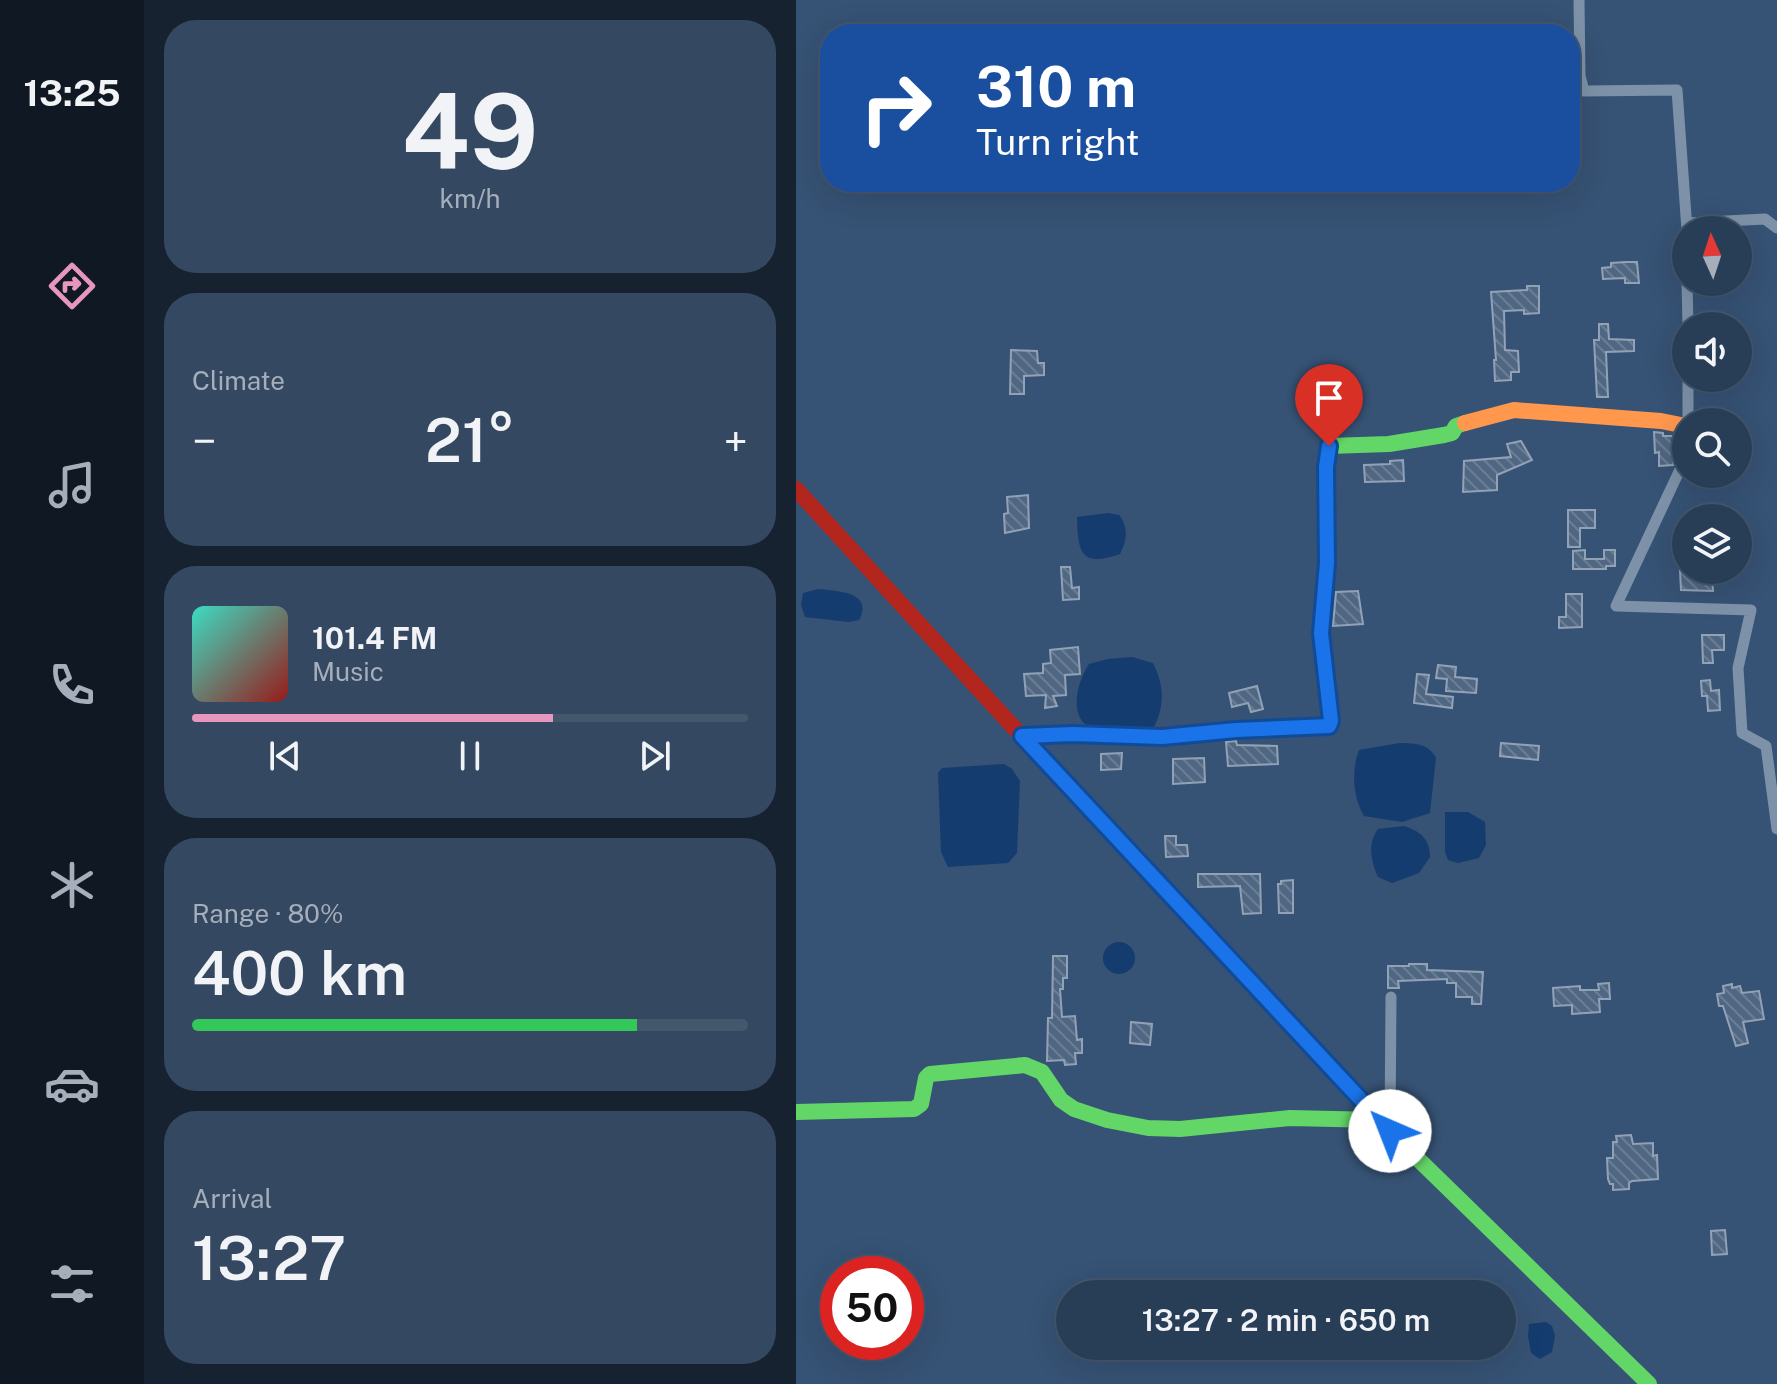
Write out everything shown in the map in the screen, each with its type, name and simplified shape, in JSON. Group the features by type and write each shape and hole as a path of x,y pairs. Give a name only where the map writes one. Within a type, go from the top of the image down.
{"street":[{"path":"1579,0 1579,24"},
{"path":"1580,76 1584,91 1677,90 1686,216"},
{"path":"1752,220 1765,219 1777,228"},
{"path":"1022,736 1162,737 1329,726 1331,721 1321,633 1327,563 1326,467 1329,446 1389,444 1444,435 1452,433 1456,426 1514,410 1672,422"},
{"path":"1672,486 1616,606 1751,610 1738,668 1742,733 1766,746 1777,829"},
{"path":"796,489 1384,1126 1649,1384"},
{"path":"1384,1126 1391,997"},
{"path":"796,1112 914,1109 921,1104 926,1078 930,1074 1025,1065 1046,1074 1064,1104 1131,1126 1177,1128 1288,1118 1384,1126"}],"water":[{"path":"1108,513 1119,515 1124,525 1126,534 1120,554 1089,558 1080,548 1077,517"},
{"path":"818,589 844,592 858,598 862,604 859,620 849,622 805,617 801,605 803,593"},
{"path":"1132,657 1153,663 1159,679 1162,695 1154,727 1135,731 1103,731 1087,725 1077,710 1077,700 1089,664"},
{"path":"1400,743 1425,747 1436,758 1430,813 1402,822 1364,816 1354,784 1359,750"},
{"path":"1004,764 1020,781 1017,853 1008,863 948,867 941,852 938,773 942,768"},
{"path":"1445,812 1468,812 1485,822 1486,845 1479,858 1458,863 1448,860 1445,852"},
{"path":"1404,826 1423,837 1430,857 1419,873 1392,883 1378,877 1372,859 1372,841 1378,829"},
{"path":"1119,942 1131,946 1135,958 1131,970 1119,974 1107,970 1103,958 1107,946"},
{"path":"1546,1322 1552,1326 1555,1336 1552,1352 1540,1359 1531,1353 1529,1324"}],"building":[{"path":"1637,262 1639,283 1625,283 1625,278 1603,279 1602,268 1611,267 1611,263"},
{"path":"1527,286 1539,286 1539,313 1504,311 1505,350 1518,351 1519,372 1511,372 1511,380 1495,381 1491,292 1527,290"},
{"path":"1599,324 1608,324 1609,339 1634,340 1634,351 1606,352 1608,397 1597,397 1594,340 1599,340"},
{"path":"1011,350 1037,351 1038,363 1044,363 1044,375 1024,376 1024,394 1010,394"},
{"path":"1654,432 1672,436 1672,465 1659,466 1659,452 1655,453"},
{"path":"1521,441 1532,460 1497,475 1497,490 1463,492 1464,461 1511,457 1507,444"},
{"path":"1403,460 1404,481 1365,482 1364,465"},
{"path":"1028,495 1029,528 1005,533 1007,497"},
{"path":"1568,510 1595,510 1595,528 1580,528 1580,547 1568,547"},
{"path":"1585,550 1585,559 1604,559 1604,550 1615,550 1615,566 1573,569 1573,551"},
{"path":"1061,567 1070,567 1072,588 1079,587 1079,599 1063,600"},
{"path":"1681,584 1712,584 1713,591 1681,590"},
{"path":"1358,591 1363,624 1333,626 1336,592"},
{"path":"1566,594 1582,594 1582,627 1559,628 1559,617 1566,617"},
{"path":"1702,635 1724,635 1724,650 1712,650 1713,663 1703,663"},
{"path":"1078,647 1080,674 1065,675 1066,695 1053,696 1057,706 1045,708 1046,695 1026,696 1024,674 1043,673 1043,664 1051,663 1050,650"},
{"path":"1438,665 1456,667 1455,677 1477,679 1476,693 1446,691 1447,679 1436,678"},
{"path":"1417,674 1429,675 1426,694 1453,697 1452,708 1414,703"},
{"path":"1710,680 1711,691 1719,690 1720,710 1708,711 1707,696 1702,696 1701,681"},
{"path":"1257,686 1263,709 1251,712 1248,703 1232,707 1229,693"},
{"path":"1236,741 1237,745 1277,746 1278,764 1228,766 1226,742"},
{"path":"1501,743 1539,746 1538,760 1500,756"},
{"path":"1122,753 1121,769 1101,770 1101,754"},
{"path":"1204,758 1205,782 1173,784 1173,759"},
{"path":"1165,836 1176,836 1176,845 1187,845 1188,856 1166,857"},
{"path":"1198,874 1260,874 1261,913 1243,914 1240,886 1198,887"},
{"path":"1293,880 1293,913 1279,913 1278,884"},
{"path":"1053,956 1067,956 1067,978 1063,978 1063,989 1060,989 1062,1017 1075,1016 1077,1040 1082,1039 1082,1053 1075,1053 1076,1064 1065,1065 1064,1060 1047,1061 1048,1018 1052,1018"},
{"path":"1427,964 1427,970 1483,972 1481,1004 1472,1004 1472,997 1456,997 1456,983 1447,983 1447,979 1398,981 1399,988 1388,988 1388,966"},
{"path":"1609,983 1610,999 1599,999 1600,1012 1572,1014 1572,1005 1554,1006 1553,988 1580,986 1580,990 1599,990 1598,984"},
{"path":"1732,984 1732,988 1740,986 1742,993 1759,991 1764,1019 1743,1022 1748,1043 1736,1046 1717,994 1724,993 1723,986"},
{"path":"1131,1022 1152,1024 1150,1045 1130,1043"},
{"path":"1631,1135 1633,1144 1653,1143 1658,1179 1632,1181 1629,1189 1613,1190 1613,1184 1608,1179 1607,1158 1613,1158 1616,1136"},
{"path":"1725,1230 1727,1254 1712,1255 1711,1231"}],"traffic: fast":[{"path":"1210,732 1329,726 1331,721 1321,633 1327,563 1326,467 1329,446 1389,444 1444,435 1465,423"},
{"path":"1018,732 1378,1120 1649,1384"},
{"path":"796,1112 914,1109 921,1104 926,1078 930,1074 1025,1065 1042,1072 1061,1100 1074,1109 1107,1120 1148,1128 1180,1129 1290,1118 1378,1120"}],"traffic: slow":[{"path":"1465,423 1514,410 1672,423"}],"traffic: jam":[{"path":"796,489 1018,732"},
{"path":"1022,736 1210,732"}],"route":[{"path":"1329,446 1326,467 1327,563 1321,633 1331,721 1329,726 1162,737 1022,736 1390,1131"}]}
